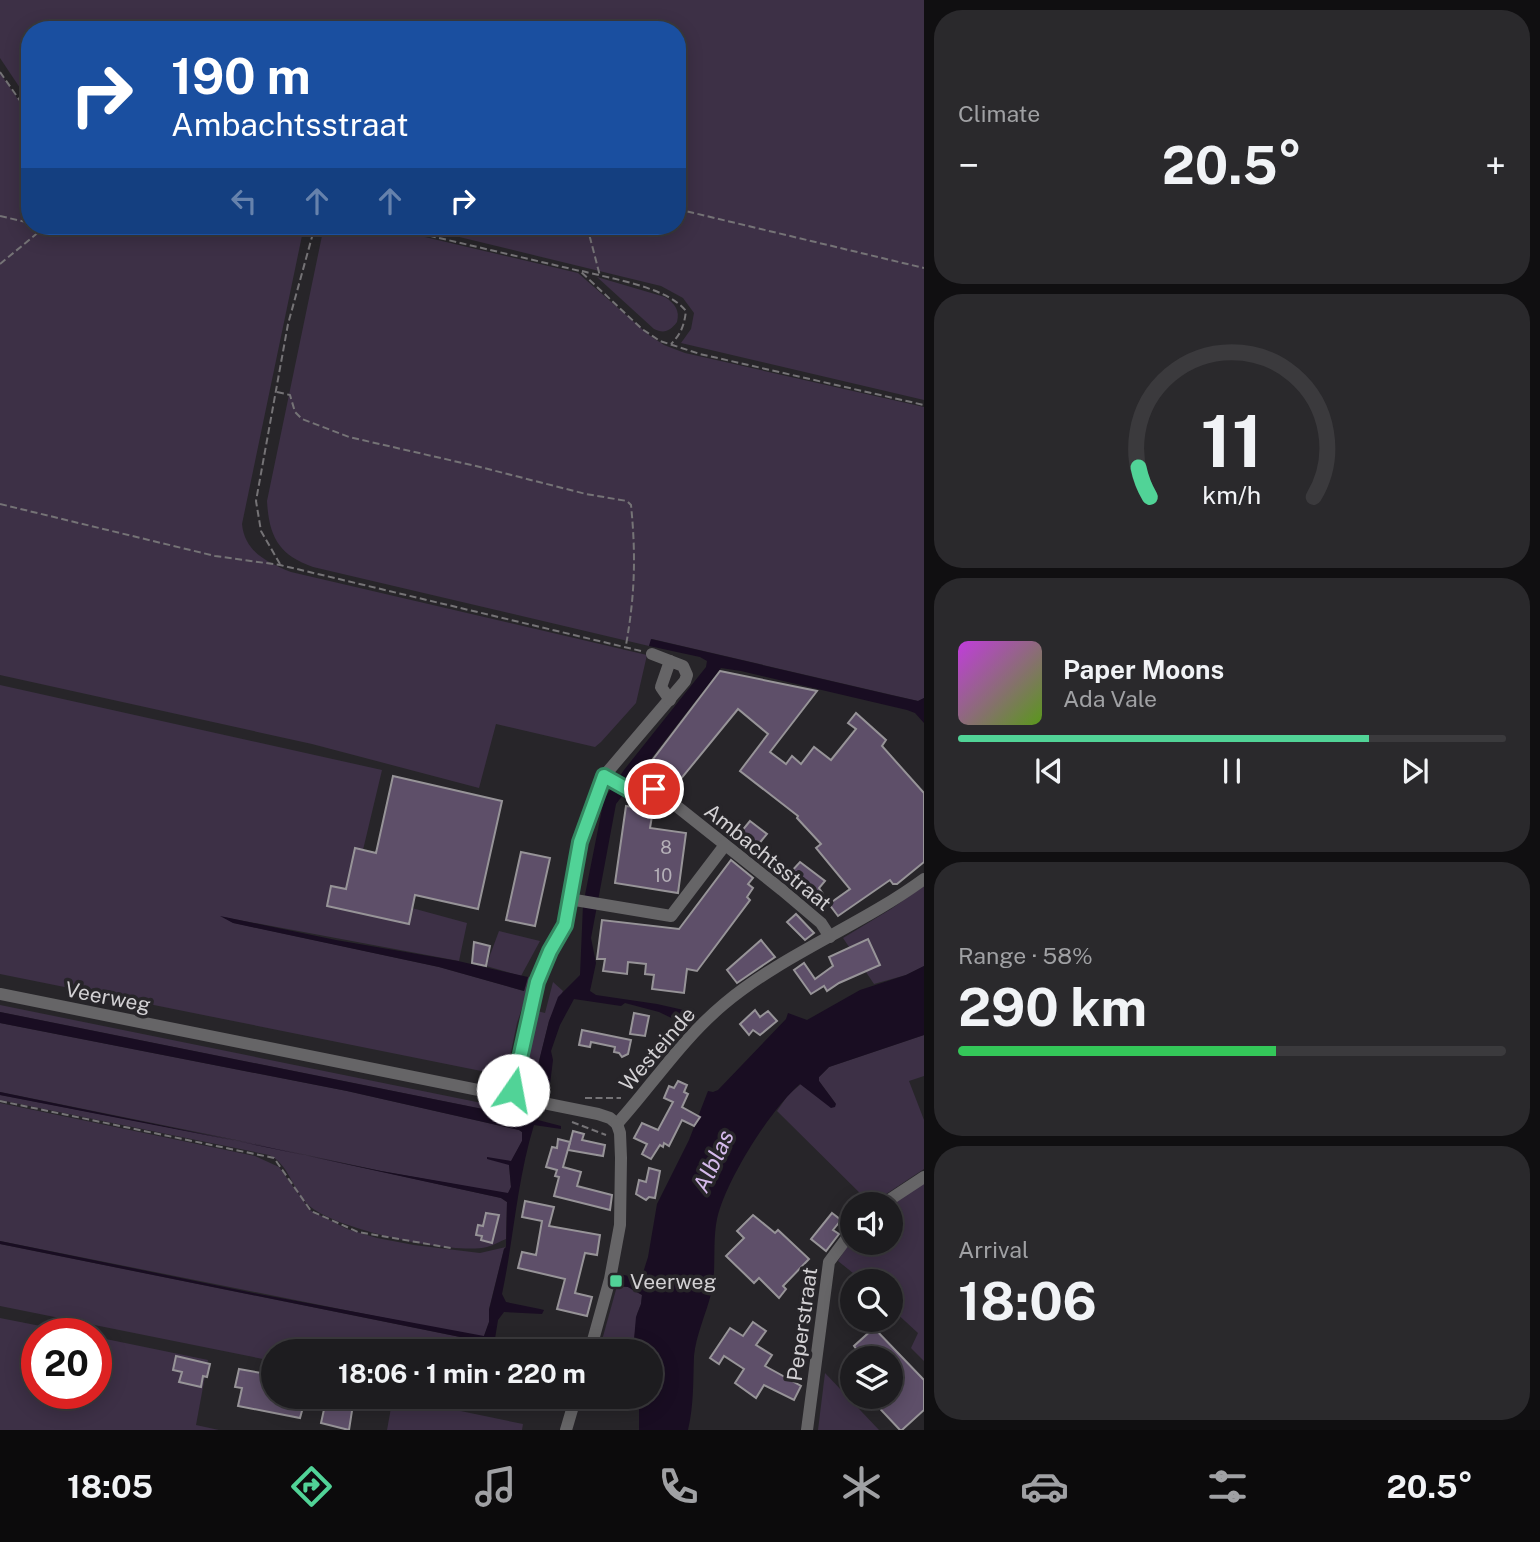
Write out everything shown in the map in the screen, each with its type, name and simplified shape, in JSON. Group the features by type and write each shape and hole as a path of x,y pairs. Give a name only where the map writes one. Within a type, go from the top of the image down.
{"street":[{"path":"518,1099 537,982 574,900 580,842 609,779 687,675 683,666 652,654"},
{"path":"670,661 661,687 670,700"},
{"name":"Ambachtsstraat","path":"609,779 629,790 654,789 821,923 830,937"},
{"path":"574,900 671,916 725,845"},
{"name":"Westeinde","path":"617,1124 687,1039 724,1004 780,962 891,903 924,879"},
{"name":"Veerweg","path":"0,994 606,1116 617,1124"},
{"path":"593,1339 616,1253 620,1225 620,1141 617,1124"},
{"path":"901,1192 924,1177"},
{"name":"Peperstraat","path":"807,1430 829,1262 840,1247"},
{"path":"566,1430 572,1409"}],"path":[{"path":"0,72 21,102"},
{"path":"686,211 924,268"},
{"path":"0,216 21,221"},
{"path":"0,264 34,235"},
{"path":"280,565 261,531 256,501 288,324 313,235"},
{"path":"426,235 601,276 678,301 686,311 685,324 680,335 670,344"},
{"path":"590,235 601,276"},
{"path":"580,271 642,329 660,341 700,354 924,405"},
{"path":"277,392 290,395 295,412 302,419 349,437 586,494 627,500 631,505 635,566 634,601 626,647"},
{"path":"0,504 215,556 280,565 652,654"},
{"path":"582,1098 640,1098"},
{"path":"0,1101 274,1158 311,1211 358,1232 452,1248"},
{"path":"570,1121 620,1141"}],"shaded area":[{"path":"0,0 924,0 924,400 681,343 691,329 694,313 683,298 661,286 451,235 686,235 686,21 21,21 21,90 0,58"},
{"path":"0,73 21,104 21,235 302,235 242,524 248,542 259,555 291,572 647,655 636,703 595,747 496,724 479,788 312,744 0,675"},
{"path":"322,235 416,235 578,273 664,345 685,353 924,407 924,698 918,701 652,639 649,646 313,567 292,557 278,543 270,525 267,501"},
{"path":"597,277 665,297 676,308 677,322 667,331 654,329"},
{"path":"0,685 382,770 353,892 467,923 459,961 223,917 234,923 439,967 524,991 528,977 532,978 517,1023 506,1076 0,974"},
{"path":"924,886 924,966 906,975 874,984 843,938"},
{"path":"499,931 540,941 521,976 486,966"},
{"path":"553,982 563,991 549,1021 536,1074 532,1076 534,1092 523,1089 521,1079 537,1011 545,1013"},
{"path":"0,1005 526,1112 526,1115 523,1117 0,1012"},
{"path":"0,1023 347,1091 519,1130 522,1132 522,1141 511,1162 487,1158 509,1164 511,1187 508,1194 274,1148 501,1198 507,1202 506,1239 487,1247 471,1249 424,1244 371,1232 326,1216 312,1208 300,1196 282,1166 269,1155 0,1100 0,1095 266,1146 0,1092"},
{"path":"924,1035 924,1076 909,1081 924,1120 924,1169 889,1192 859,1192 777,1111 788,1095 801,1084 836,1104 819,1081 819,1077 829,1067"},
{"path":"0,1103 255,1156 279,1167 310,1210 347,1229 377,1238 480,1253 506,1247 484,1336 0,1241"},
{"path":"924,1182 924,1361 911,1348 918,1333 903,1319 903,1269 848,1269 838,1261 842,1255 903,1255 903,1196"},
{"path":"0,1244 470,1339 261,1339 261,1359 112,1329 112,1318 60,1318 0,1306"},
{"path":"617,1286 628,1287 642,1295 634,1339 602,1339"},
{"path":"0,1318 21,1322 21,1409 112,1409 112,1340 208,1360 196,1425 219,1430 0,1430"},
{"path":"825,1373 840,1389 840,1409 859,1409 879,1430 818,1430"},
{"path":"391,1409 451,1409 523,1424 522,1430 387,1430"}],"water":[{"path":"651,639 918,701 924,698 924,723 915,713 907,710 721,668 616,804 591,938 596,963 590,991 596,995 697,1013 686,1025 659,1012 625,1003 621,1006 574,999 560,1025 551,1051 553,1060 550,1084 538,1120 561,1126 561,1129 534,1125 502,1294 506,1302 544,1310 542,1314 504,1312 498,1320 495,1339 470,1339 0,1244 0,1241 259,1294 484,1336 506,1247 507,1202 501,1198 301,1154 508,1193 511,1187 509,1165 487,1157 511,1161 522,1141 522,1132 519,1130 347,1091 0,1023 0,1012 523,1117 535,1088 534,1085 525,1085 526,1077 536,1073 558,997 580,975 583,905 604,799 706,667 707,661 700,657 649,646"},
{"path":"220,916 528,977 524,991 439,967 233,923"},
{"name":"Alblas","path":"924,966 924,1035 829,1067 819,1077 819,1081 836,1104 835,1107 831,1108 800,1084 763,1128 739,1166 717,1219 713,1285 695,1348 688,1430 639,1430 639,1409 663,1409 663,1339 634,1339 642,1295 628,1287 617,1286 619,1274 639,1278 642,1276 657,1204 689,1140 708,1091 718,1090 786,1019 788,1013 807,1020 860,990 906,975"},
{"path":"0,1092 238,1141 0,1095"}],"building":[{"path":"720,671 817,691 770,752 786,764 792,756 801,764 814,747 831,760 856,729 848,723 856,713 886,740 882,746 924,793 924,862 897,884 890,880 838,916 829,904 850,889 816,848 821,844 798,816 740,771 768,734 738,709 680,780 644,771"},
{"path":"393,776 502,801 478,909 415,895 409,924 327,906 331,886 346,889 355,848 376,853"},
{"path":"626,806 653,810 650,828 686,833 678,893 615,883"},
{"path":"750,821 767,834 757,846 740,833"},
{"path":"521,852 550,858 535,926 506,920"},
{"path":"731,860 753,878 748,884 753,888 747,897 750,900 697,971 687,969 684,993 652,989 654,975 645,974 646,964 628,962 627,974 603,971 605,959 597,959 602,920 679,929"},
{"path":"800,862 825,881 819,888 823,894 815,900 809,893 812,891 790,873"},
{"path":"796,914 814,933 805,940 787,922"},
{"path":"868,939 880,965 827,991 824,986 811,994 794,970 804,963 815,979 833,966 829,957"},
{"path":"761,940 775,957 737,983 727,970"},
{"path":"474,942 490,946 486,966 472,963"},
{"path":"755,1010 760,1017 768,1011 777,1021 760,1035 753,1030 749,1035 740,1024"},
{"path":"634,1013 649,1016 645,1036 630,1034"},
{"path":"582,1030 631,1040 628,1054 622,1057 614,1052 615,1047 591,1042 590,1047 579,1045"},
{"path":"678,1081 687,1085 684,1092 688,1094 682,1107 700,1117 694,1126 682,1120 669,1146 664,1143 663,1147 660,1145 651,1159 642,1154 647,1144 634,1138 642,1123 658,1130 673,1102 664,1098 669,1086 674,1088"},
{"path":"573,1131 584,1134 582,1140 605,1145 603,1156 568,1150"},
{"path":"558,1139 570,1142 563,1167 581,1172 577,1186 612,1195 610,1210 554,1196 559,1177 555,1176 557,1170 546,1167 552,1147 557,1148"},
{"path":"649,1168 660,1171 655,1198 649,1197 646,1200 636,1194 639,1180 646,1182"},
{"path":"525,1201 554,1207 549,1226 600,1235 597,1255 585,1253 575,1293 592,1297 587,1316 557,1309 565,1279 518,1268 522,1252 536,1255 542,1221 522,1217"},
{"path":"486,1213 499,1215 492,1243 481,1240 482,1236 476,1235 478,1225 483,1226"},
{"path":"832,1213 840,1219 833,1230 839,1234 826,1251 811,1239"},
{"path":"753,1215 775,1233 778,1230 809,1259 783,1286 786,1289 779,1298 759,1278 754,1283 726,1256 744,1238 737,1231"},
{"path":"753,1322 766,1331 756,1345 772,1355 765,1366 801,1386 794,1400 764,1385 756,1398 735,1383 744,1369 724,1356 719,1364 710,1358 730,1328 743,1336"},
{"path":"870,1332 878,1332 891,1346 854,1346"},
{"path":"176,1356 210,1364 207,1377 203,1376 201,1387 179,1382 182,1372 173,1370"},
{"path":"903,1358 924,1380 924,1410 900,1430 880,1409 903,1409"},
{"path":"239,1369 261,1373 261,1409 302,1409 300,1418 238,1406 242,1388 235,1387"},
{"path":"324,1409 352,1409 349,1430 321,1423"}],"place":[{"name":"Veerweg","path":"616,1281"}],"route":[{"path":"513,1090 537,982 565,925 580,842 604,776 629,790 654,789"}]}
